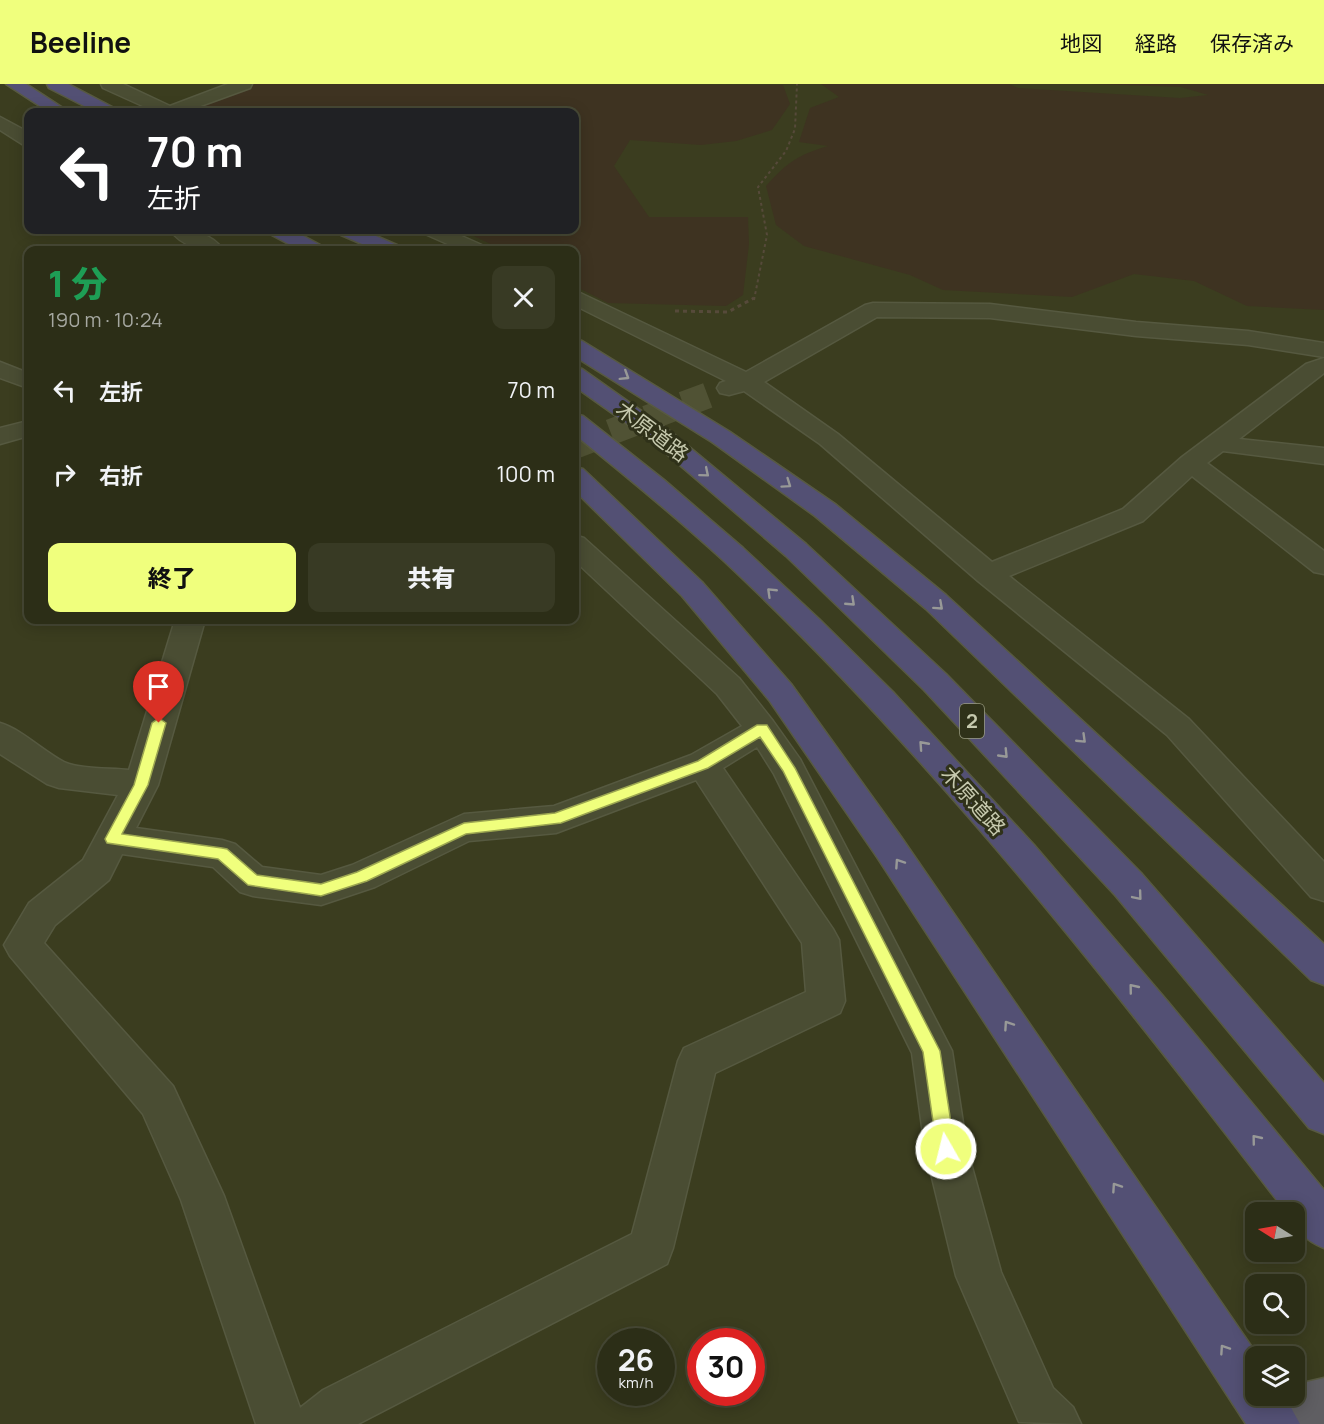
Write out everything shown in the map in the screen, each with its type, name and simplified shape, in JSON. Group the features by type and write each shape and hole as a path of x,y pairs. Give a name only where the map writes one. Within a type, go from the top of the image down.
{"highway":[{"path":"14,84 53,108"},
{"path":"55,84 100,108"},
{"path":"281,234 298,246"},
{"path":"284,234 307,246"},
{"path":"348,234 370,246"},
{"path":"355,234 383,246"},
{"path":"579,349 721,437 825,510 936,602 1324,968"},
{"name":"木原道路","path":"579,378 662,437 796,550 935,682 1128,884 1324,1114"},
{"name":"木原道路","path":"579,425 617,453 741,562 887,705 1065,904 1324,1226"},
{"path":"579,480 692,589 780,692 896,857 1272,1420 1324,1402"}],"street":[{"path":"110,84 161,108"},
{"path":"181,108 244,84"},
{"path":"0,122 24,137"},
{"path":"187,234 206,246"},
{"path":"441,234 468,246"},
{"path":"579,298 747,382 829,439 988,574 1178,727 1324,886"},
{"path":"718,391 747,382 873,310 990,311 1136,329 1248,338 1324,350"},
{"path":"988,574 1134,515 1220,440 1314,369 1324,365"},
{"path":"0,369 24,379"},
{"path":"0,436 24,430"},
{"path":"1220,440 1234,446 1324,456"},
{"path":"1191,463 1324,565"},
{"path":"579,549 728,686 762,729 788,768 932,1051 946,1149 979,1276 1036,1405 1056,1424"},
{"path":"189,624 141,785 96,870 42,914 22,945 158,1100 202,1196 281,1424"},
{"path":"112,839 222,854 253,881 321,890 362,877 464,828 556,819 703,764 762,729"},
{"path":"0,735 9,744 59,775 141,785"},
{"path":"318,1424 340,1407 651,1248 698,1061 826,1001 820,940 703,764"}],"path":[{"path":"611,313 619,310 728,312 754,300 767,235 758,187 786,151 795,129 796,84"}],"shaded area":[{"path":"249,84 783,85 790,104 772,130 736,141 701,145 630,140 614,166 649,217 748,217 749,244 743,295 726,306 608,303 579,288 579,246 495,246 469,234 579,234 579,108 198,108 215,96"},
{"path":"821,84 1009,84 1018,88 1180,98 1208,95 1181,87 1092,84 1324,84 1324,310 1247,306 1194,281 1134,274 1072,297 943,290 910,275 804,246 776,225 766,186 793,161 828,146 799,142 810,108 839,97"}],"tunnel":[{"path":"579,444 719,391"}],"route":[{"path":"159,723 141,785 112,839 222,854 253,881 321,890 362,877 464,828 556,819 703,764 762,729 788,768 932,1051 946,1149"}]}
